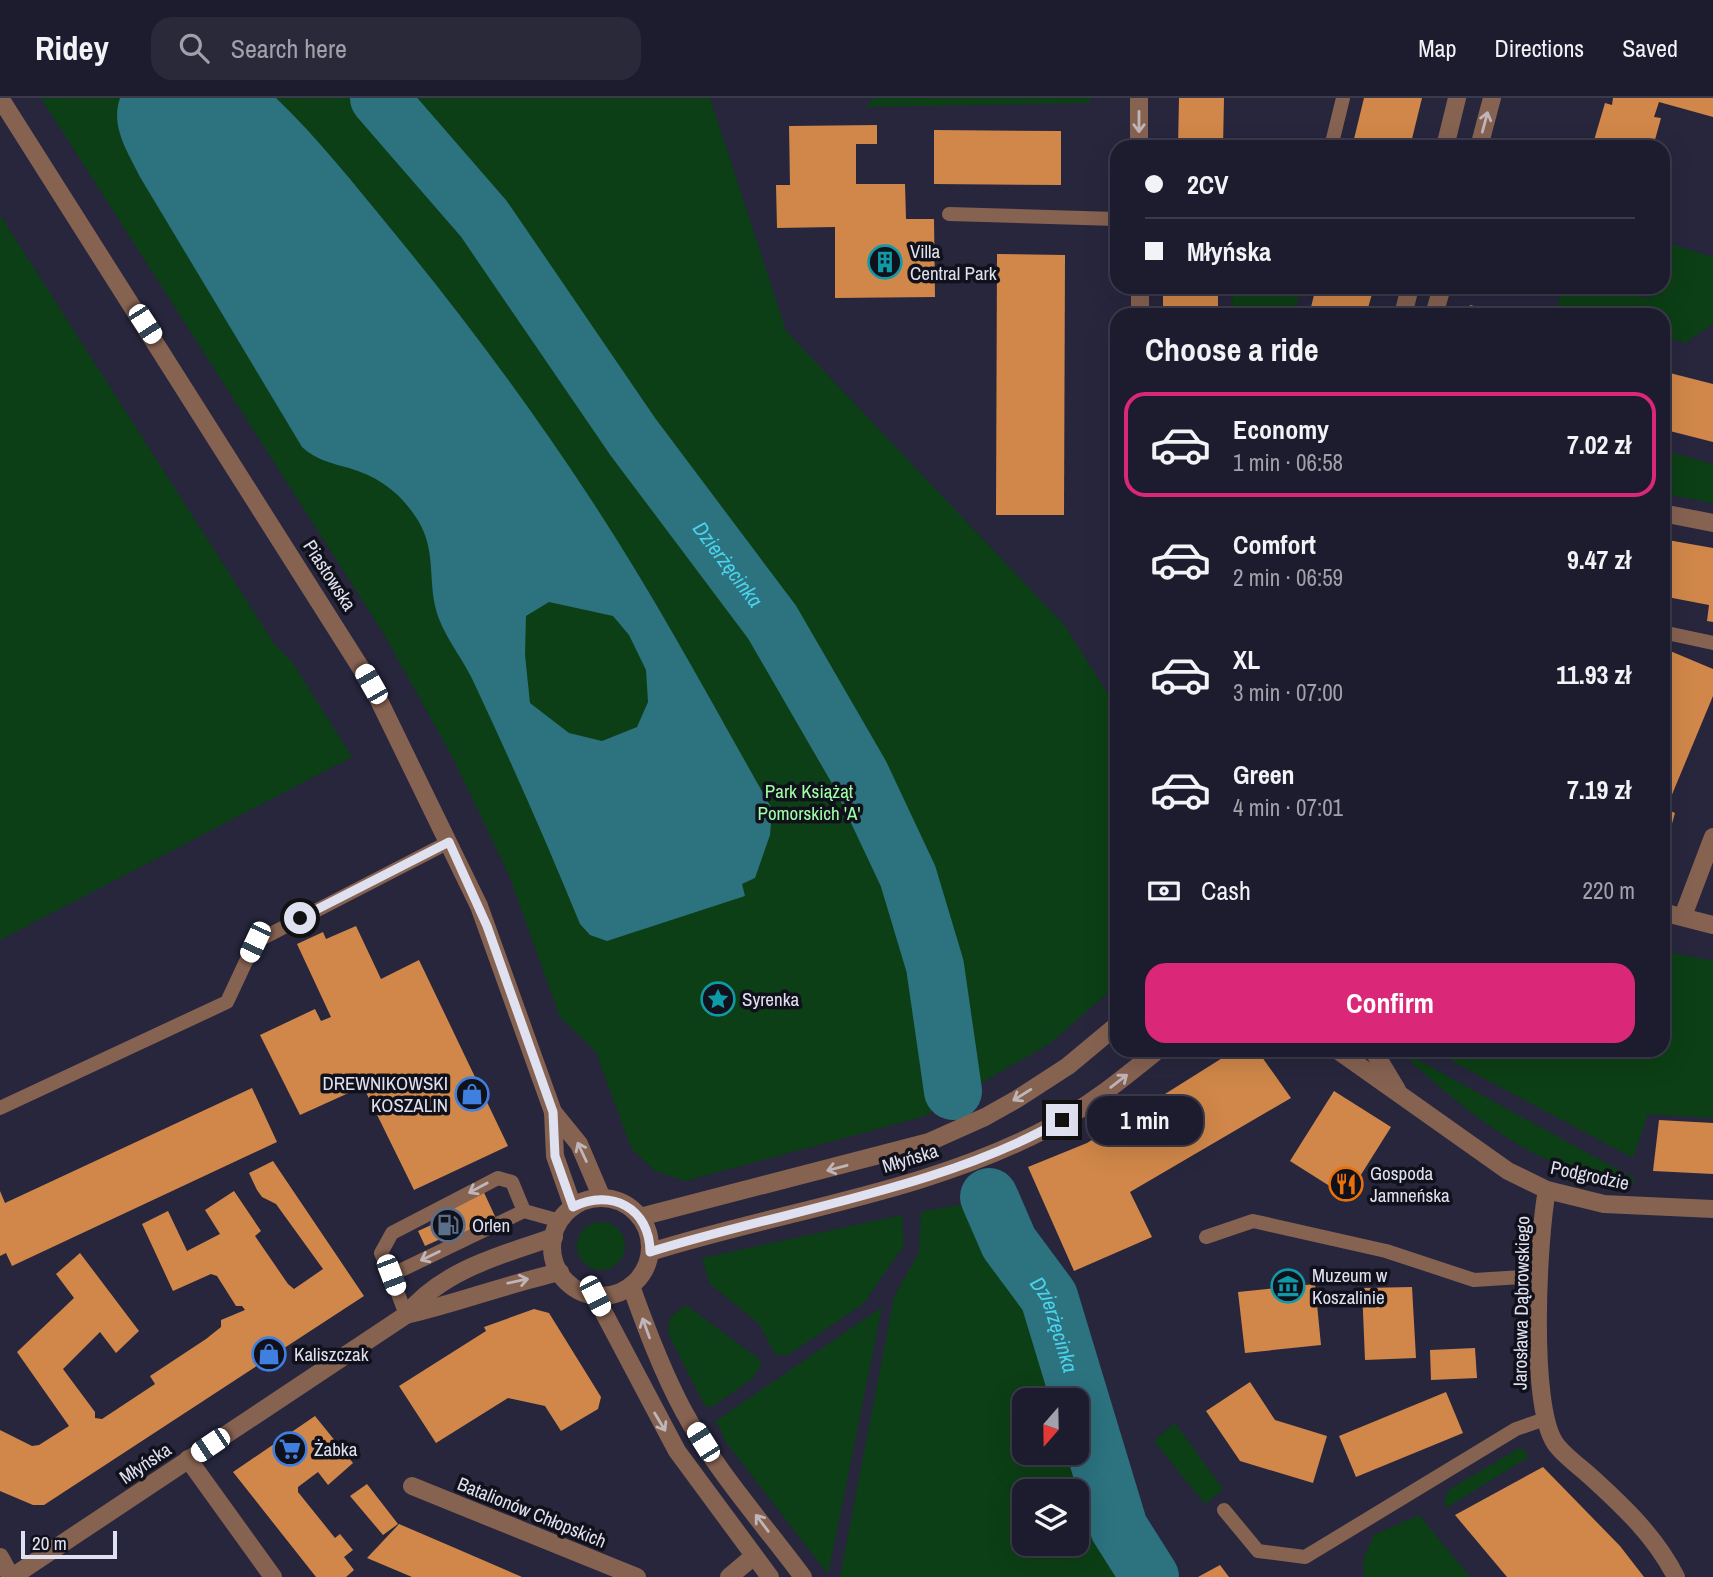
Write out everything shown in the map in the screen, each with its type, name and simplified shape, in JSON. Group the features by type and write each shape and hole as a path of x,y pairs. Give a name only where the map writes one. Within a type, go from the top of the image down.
{"street":[{"name":"Piastowska","path":"0,98 347,642 376,692 479,905 553,1112 555,1156 573,1207"},
{"path":"1139,98 1139,140"},
{"path":"1447,140 1457,98"},
{"path":"1481,140 1492,98"},
{"path":"1670,515 1713,523"},
{"path":"1683,916 1713,836"},
{"path":"1670,914 1713,925"},
{"name":"Młyńska","path":"640,1217 903,1150 985,1117 1068,1066 1110,1031"},
{"name":"Młyńska","path":"650,1252 909,1182 996,1151 1045,1129 1095,1100 1149,1057"},
{"name":"Podgrodzie","path":"1347,1057 1508,1171 1547,1190 1604,1204 1713,1209"},
{"name":"Podgrodzie","path":"1377,1057 1401,1096"},
{"name":"Piastowska","path":"553,1112 579,1144 602,1198"},
{"name":"Jarosława Dąbrowskiego","path":"1547,1190 1539,1231 1539,1390 1545,1419 1555,1444 1661,1547 1676,1577"},
{"path":"602,1198 630,1207 640,1217 650,1239 650,1252 647,1265 631,1286 614,1295 595,1296 569,1284 560,1272 552,1249 557,1229 573,1207 587,1200 602,1198"},
{"name":"Młyńska","path":"12,1577 406,1315 422,1296 448,1279 557,1229"},
{"name":"Młyńska","path":"406,1315 448,1305 505,1284 560,1272"},
{"path":"631,1286 649,1338 684,1411 733,1485 803,1577"},
{"path":"595,1296 677,1451 770,1577"},
{"path":"188,1460 274,1577"},
{"name":"Batalionów Chłopskich","path":"412,1486 637,1577"},
{"path":"729,1577 754,1556"},
{"path":"0,1557 12,1577"}],"lane":[{"path":"1333,140 1343,98"},
{"path":"950,214 1110,219"},
{"path":"1670,634 1713,643"},
{"path":"0,1108 228,1002 255,942 449,842"},
{"path":"406,1315 382,1253 393,1233 498,1178 512,1181 524,1211 557,1229"},
{"path":"391,1275 524,1211"},
{"path":"1206,1237 1253,1221 1387,1251 1474,1280 1540,1276"},
{"path":"1224,1510 1258,1551 1305,1557 1516,1429 1545,1419"}],"green space":[{"name":"Park Książąt Pomorskich 'A'","path":"41,98 710,98 786,331 1065,626 1110,697 1110,991 1049,1044 922,1117 685,1181 655,1171 631,1148 596,1052 560,1017 508,873 453,758 382,631"},
{"path":"874,98 1090,98 1090,103 865,107"},
{"path":"0,215 275,645 292,662 352,757 0,940"},
{"path":"1670,244 1713,257 1713,324 1685,343 1670,338 1670,308 1557,308 1561,294 1630,294 1649,299 1650,294 1670,294"},
{"path":"1232,294 1299,294 1296,308 1233,308"},
{"path":"1670,452 1713,464 1713,503 1670,495"},
{"path":"1670,952 1713,961 1713,1118 1648,1114 1633,1158 1444,1057 1670,1057"},
{"path":"1407,1057 1413,1057 1635,1179 1633,1184 1565,1167 1536,1154 1473,1114"},
{"path":"1006,1196 1074,1388 1012,1388 1012,1465 1089,1465 1089,1431 1135,1562 1144,1577 840,1577 894,1297 919,1252 921,1212"},
{"path":"902,1215 904,1245 864,1303 788,1355 776,1355 758,1323 710,1284 702,1258"},
{"path":"601,1222 618,1229 625,1246 618,1263 601,1270 584,1263 577,1246 584,1229"},
{"path":"686,1305 759,1359 761,1365 752,1379 710,1408 704,1404 668,1333 670,1317"},
{"path":"882,1307 828,1574 726,1442 716,1421"},
{"path":"1175,1423 1223,1489 1205,1504 1154,1441"},
{"path":"1521,1447 1529,1457 1446,1508 1444,1500 1450,1489"},
{"path":"1419,1515 1470,1577 1364,1577 1363,1561 1374,1535"}],"water":[{"path":"120,98 276,98 335,162 417,261 519,395 590,498 661,613 772,809 770,835 755,878 742,884 745,896 607,941 590,935 580,924 489,715 439,619 429,553 421,526 400,497 385,485 359,471 318,458 302,447 140,177 122,139 117,109","holes":["549,602 613,616 629,635 646,670 648,702 637,727 602,741 569,733 530,703 525,655 526,616"]},
{"path":"1064,1296 1081,1317 1086,1356 1083,1388 1073,1388 1038,1322 1049,1297"}],"building":[{"path":"1179,98 1224,98 1223,140 1178,140"},
{"path":"1364,98 1422,98 1412,140 1354,140"},
{"path":"1613,98 1713,98 1713,117 1659,102 1654,117 1661,118 1655,140 1594,140 1605,103 1612,105"},
{"name":"Villa Central Park","path":"877,125 877,144 856,144 856,184 905,184 906,219 934,219 935,297 835,298 835,227 777,228 776,185 790,185 789,126"},
{"path":"934,130 1061,131 1061,185 934,184"},
{"path":"997,254 1065,255 1064,515 996,515"},
{"path":"1163,294 1218,294 1218,308 1163,308"},
{"path":"1314,294 1372,294 1368,308 1311,308"},
{"path":"1670,373 1713,384 1713,442 1670,431"},
{"path":"1670,540 1713,548 1713,622 1707,621 1709,605 1670,598"},
{"path":"1670,651 1713,669 1713,696 1670,799"},
{"path":"1670,811 1675,813 1670,831"},
{"path":"356,926 381,979 419,960 508,1146 414,1190 357,1074 346,1078 353,1091 300,1115 260,1035 315,1009 321,1021 331,1017 297,944 323,932 326,939"},
{"path":"1224,1057 1262,1057 1291,1098 1130,1192 1152,1237 1074,1271 1028,1167 1087,1143"},
{"path":"252,1088 277,1142 12,1266 6,1253 0,1256 0,1191 5,1203"},
{"path":"1334,1091 1391,1127 1347,1197 1290,1161"},
{"path":"1659,1120 1713,1123 1713,1174 1653,1171"},
{"path":"273,1161 364,1296 44,1505 33,1505 0,1491 0,1430 32,1446 39,1445 69,1426 17,1352 74,1298 56,1274 80,1253 139,1331 116,1353 100,1332 63,1369 95,1412 95,1418 102,1419 155,1384 150,1376 206,1339 221,1327 221,1320 245,1310 242,1306 236,1306 217,1276 211,1274 173,1291 142,1224 168,1211 187,1251 220,1234 205,1210 234,1191 261,1231 255,1236 288,1284 294,1289 323,1269 276,1204 262,1197 249,1173"},
{"path":"480,1184 500,1227 464,1244 458,1231 425,1246 418,1231 451,1216 444,1201"},
{"path":"1315,1284 1321,1345 1245,1353 1238,1292"},
{"path":"1412,1287 1416,1358 1365,1360 1362,1288"},
{"path":"534,1309 549,1313 601,1397 598,1409 561,1431 545,1406 508,1398 436,1443 399,1386 486,1331 484,1327"},
{"path":"1475,1348 1477,1378 1431,1380 1430,1350"},
{"path":"1250,1382 1275,1420 1327,1436 1313,1483 1240,1461 1206,1411"},
{"path":"1446,1392 1463,1433 1356,1477 1339,1436"},
{"path":"315,1416 353,1463 328,1485 318,1472 298,1487 298,1492 335,1538 340,1534 353,1550 344,1557 354,1570 346,1577 316,1577 233,1472"},
{"path":"1543,1467 1620,1546 1644,1577 1507,1577 1455,1515"},
{"path":"367,1484 398,1524 383,1535 350,1496"},
{"path":"399,1524 522,1577 412,1577 367,1558"},
{"path":"1220,1565 1229,1577 1198,1577"}],"waterway":[{"name":"Dzierżęcinka","path":"379,98 484,219 633,437 772,622 860,774 908,876 935,966 953,1091"},
{"name":"Dzierżęcinka","path":"989,1197 1009,1243 1049,1297 1119,1528 1150,1577"}],"place":[{"name":"Villa Central Park","path":"885,262"},
{"name":"Syrenka","path":"718,999"},
{"name":"DREWNIKOWSKI KOSZALIN","path":"472,1094"},
{"name":"Gospoda Jamneńska","path":"1346,1184"},
{"name":"Orlen","path":"448,1225"},
{"name":"Muzeum w Koszalinie","path":"1288,1286"},
{"name":"Kaliszczak","path":"269,1354"},
{"name":"Żabka","path":"290,1449"}],"route":[{"path":"300,918 449,842 487,926 553,1112 555,1156 573,1207 587,1200 602,1198 617,1200 630,1207 647,1228 650,1252 708,1234 909,1182 996,1151 1062,1120"}]}
